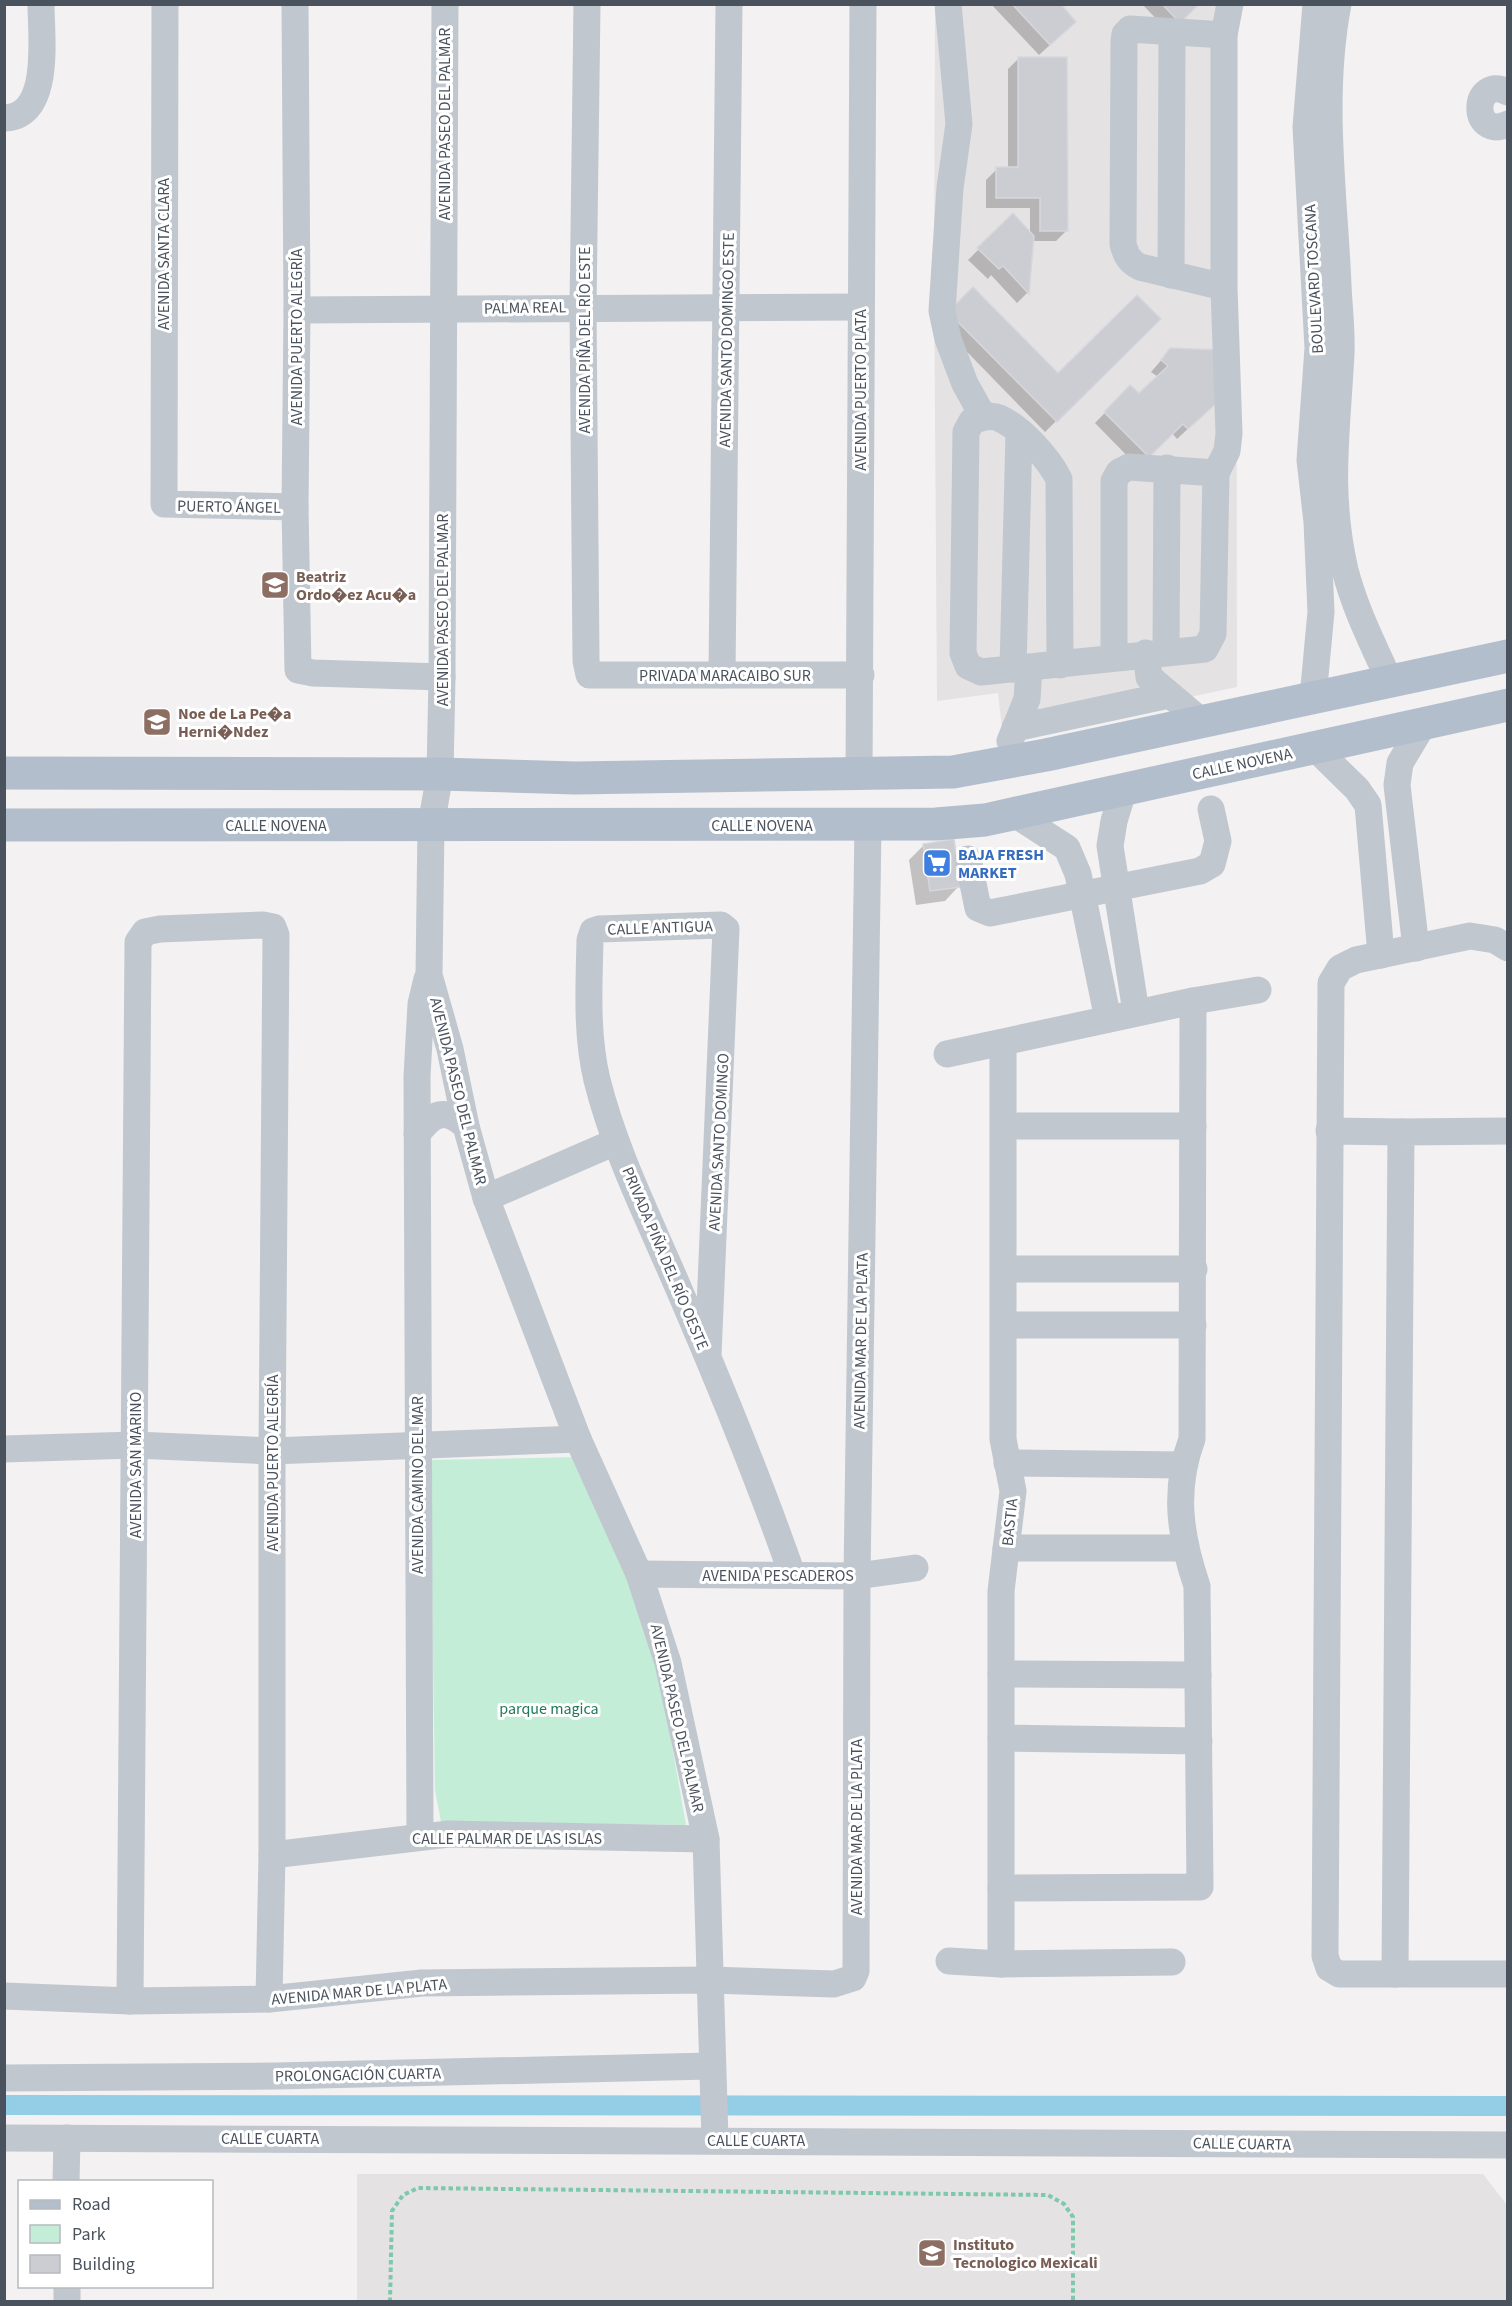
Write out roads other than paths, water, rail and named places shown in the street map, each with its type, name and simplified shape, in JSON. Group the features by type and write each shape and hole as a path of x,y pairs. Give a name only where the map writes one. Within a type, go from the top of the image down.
{"main road":[{"path":"4,773 440,774 575,778 953,772 1508,656"},
{"name":"CALLE NOVENA","path":"4,825 936,824 985,819 1508,705"}],"street":[{"path":"4,118 15,118 30,106 40,85 41,4"},
{"name":"AVENIDA SANTA CLARA","path":"164,504 165,4"},
{"name":"AVENIDA PUERTO ALEGRÍA","path":"296,4 295,507 298,670 313,673 442,677"},
{"name":"AVENIDA PASEO DEL PALMAR","path":"445,4 442,677 440,774 431,825 429,975 450,1049 466,1126 486,1197 578,1439 639,1574 668,1663 706,1839 714,2130"},
{"name":"AVENIDA PIÑA DEL RÍO ESTE","path":"587,4 584,307 586,661 589,675"},
{"name":"AVENIDA SANTO DOMINGO ESTE","path":"722,675 729,4"},
{"name":"AVENIDA PUERTO PLATA","path":"859,775 860,307 864,4"},
{"path":"948,4 959,124 950,188 942,311 948,339 965,384 983,416"},
{"path":"1060,665 1059,479 1052,466 1019,433 998,417 983,416 972,421 966,432 963,653 968,666 981,672 1021,669 1060,665 1156,652 1197,651 1205,649 1211,643 1216,473 1227,451 1229,434 1224,287 1224,35 1230,4"},
{"name":"BOULEVARD TOSCANA","path":"1316,4 1306,127 1330,350"},
{"name":"BOULEVARD TOSCANA","path":"1313,697 1321,612 1332,572 1337,526 1330,350 1328,114 1332,36 1338,4"},
{"path":"1224,35 1172,33 1136,28 1125,33 1123,232 1123,244 1131,263 1224,287"},
{"path":"1172,33 1172,275"},
{"path":"1508,92 1499,89 1489,91 1481,99 1479,109 1482,119 1491,125 1508,124"},
{"name":"PALMA REAL","path":"297,310 860,307"},
{"path":"1001,763 1027,699 1021,669 1019,433"},
{"path":"1114,658 1114,481 1119,472 1129,467 1216,473"},
{"path":"1167,468 1156,652 1149,676 1201,721"},
{"name":"PUERTO ÁNGEL","path":"164,504 295,507"},
{"name":"BOULEVARD TOSCANA","path":"1332,572 1356,608 1389,680"},
{"name":"PRIVADA MARACAIBO SUR","path":"589,675 861,675"},
{"path":"1015,728 1169,695"},
{"path":"1416,948 1397,785 1400,763 1424,723"},
{"path":"1314,747 1357,789 1368,805 1381,955"},
{"path":"1124,788 1114,821 1110,846 1136,1012"},
{"path":"968,859 978,908 990,913 1200,872 1212,864 1218,841 1211,809"},
{"path":"1012,813 1067,848 1078,874 1108,1019"},
{"name":"AVENIDA MAR DE LA PLATA","path":"4,1996 130,2001 269,1999 422,1983 710,1980 834,1983 853,1978 856,1971 857,1576 868,825"},
{"path":"1372,836 1403,832"},
{"name":"CALLE ANTIGUA","path":"593,932 599,929 721,925 726,929"},
{"name":"AVENIDA PUERTO ALEGRÍA","path":"145,932 172,928 273,927 276,947 272,1451 273,1855 269,1999"},
{"name":"AVENIDA SANTO DOMINGO","path":"708,1355 726,929"},
{"name":"AVENIDA SAN MARINO","path":"130,2001 138,942 145,932"},
{"name":"PRIVADA PIÑA DEL RÍO OESTE","path":"593,932 590,940 588,1016 597,1079 615,1142 708,1355 766,1498 792,1574"},
{"path":"1508,948 1495,940 1470,936 1356,960 1340,968 1331,983 1325,1956 1329,1968 1339,1974 1508,1974"},
{"name":"AVENIDA CAMINO DEL MAR","path":"420,1836 417,1134 421,1004 429,975"},
{"path":"947,1054 1136,1012 1258,990"},
{"path":"1001,1888 1200,1887 1197,1586 1184,1548 1181,1521 1182,1465 1192,1439 1193,1001"},
{"name":"BASTIA","path":"1001,1964 1001,1592 1012,1491 1004,1439 1003,1043"},
{"name":"AVENIDA CAMINO DEL MAR","path":"417,1134 446,1076 450,1049"},
{"path":"417,1134 428,1119 441,1114 455,1116 466,1126"},
{"path":"1004,1126 1193,1126"},
{"path":"1329,1131 1508,1131"},
{"path":"1395,1974 1401,1132"},
{"path":"486,1197 615,1142"},
{"path":"1004,1269 1194,1269"},
{"path":"1004,1325 1193,1325"},
{"path":"4,1449 135,1445 272,1451 578,1439"},
{"path":"1007,1463 1182,1465"},
{"path":"1006,1548 1184,1548"},
{"name":"AVENIDA PESCADEROS","path":"639,1574 857,1576 915,1568"},
{"path":"1001,1674 1198,1675"},
{"path":"1001,1738 1199,1741"},
{"name":"CALLE PALMAR DE LAS ISLAS","path":"273,1855 420,1836 706,1839"},
{"path":"949,1961 1001,1964 1172,1962"},
{"name":"PROLONGACIÓN CUARTA","path":"4,2078 711,2072"},
{"name":"CALLE CUARTA","path":"4,2138 714,2130 1508,2145"},
{"path":"66,2180 67,2138"}],"waterway":[{"path":"4,2105 1508,2106"}],"place":[{"name":"Beatriz Ordo�ez Acu�a","path":"275,585"},
{"name":"Noe de La Pe�a Herni�Ndez","path":"157,722"},
{"name":"BAJA FRESH MARKET","path":"937,863"},
{"name":"Instituto Tecnologico Mexicali","path":"932,2253"}],"park label":[{"name":"parque magica","path":"549,1708"}]}
